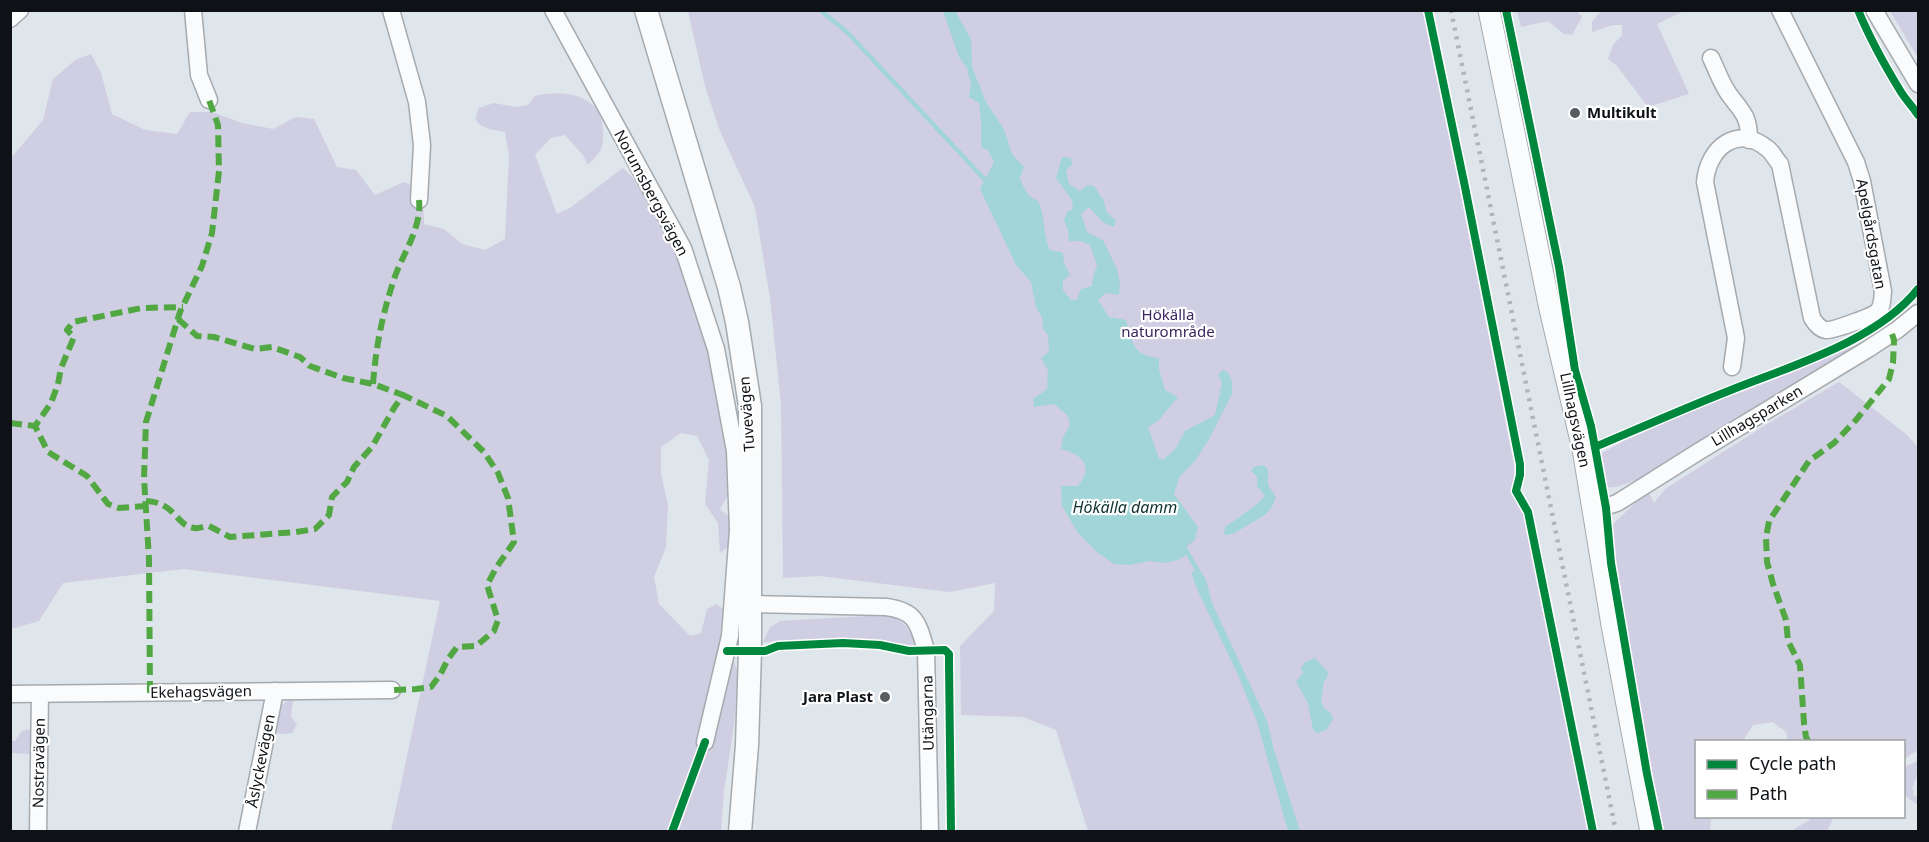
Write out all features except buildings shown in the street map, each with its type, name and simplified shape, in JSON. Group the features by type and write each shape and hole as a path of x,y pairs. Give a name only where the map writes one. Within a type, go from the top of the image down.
{"main road":[{"name":"Tuvevägen","path":"646,10 729,287 750,406 751,604 747,745 740,831"}],"street":[{"path":"10,19 20,10"},
{"path":"193,10 199,75 209,100"},
{"path":"391,10 417,102 422,145 419,200"},
{"name":"Norumsbergsvägen","path":"553,10 683,248 716,350 735,451 738,530 735,598 730,636 705,742"},
{"name":"Lillhagsvägen","path":"1489,10 1550,309 1583,448 1592,511 1651,831"},
{"name":"Apelgårdsgatan","path":"1749,140 1769,150 1780,164 1812,318 1816,325 1825,330 1837,329 1876,313 1881,305 1883,291 1862,181 1856,162 1780,10"},
{"path":"1874,10 1918,84"},
{"path":"1712,58 1731,97 1744,113 1749,128 1749,140 1730,141 1711,156 1705,182 1736,338 1732,367"},
{"name":"Lillhagsparken","path":"1592,511 1617,503 1876,344 1918,313"},
{"name":"Utängarna","path":"751,604 886,607 908,613 915,619 920,627 926,650 930,831"},
{"name":"Ekehagsvägen","path":"10,694 392,690"},
{"name":"Åslyckevägen","path":"247,831 275,691"},
{"name":"Nostravägen","path":"38,831 40,694"}],"green space":[{"name":"Hökälla naturområde","path":"688,11 1425,11 1526,527 1590,831 1088,831 1056,730 1023,717 961,715 960,646 994,611 995,583 950,592 820,576 783,578 781,404 770,298 755,207 720,131 705,86"},
{"path":"1517,11 1577,11 1582,17 1572,35 1564,34 1548,21 1521,27"},
{"path":"1601,11 1684,11 1657,24 1689,94 1648,107 1617,66 1608,59 1613,45 1622,35 1622,25 1613,25 1592,32 1592,22"},
{"path":"1890,11 1918,11 1918,58"},
{"path":"91,54 101,73 112,114 145,130 177,134 190,112 212,112 242,123 273,129 296,117 314,119 337,167 356,170 375,195 404,182 423,191 424,224 444,229 462,244 485,250 505,239 509,156 505,132 480,124 476,118 479,108 494,103 516,107 528,105 535,96 557,93 580,97 596,109 601,119 602,144 598,154 588,165 583,155 565,135 551,138 535,155 557,214 570,208 623,168 635,180 658,216 679,258 714,365 726,433 729,494 720,509 732,519 730,545 720,553 718,523 705,504 709,460 697,436 681,433 661,447 661,474 668,505 666,547 654,577 659,604 690,636 701,633 707,609 717,604 724,610 725,639 738,672 721,831 391,831 440,601 184,569 63,583 39,621 11,629 11,158 43,120 53,79 75,60"},
{"path":"1514,76 1518,83 1526,135 1528,135 1561,294 1568,345 1511,77"},
{"path":"1849,346 1854,348 1640,478 1627,484 1605,487 1602,453 1648,427"},
{"path":"1839,382 1906,434 1918,447 1918,750 1905,758 1905,740 1788,740 1786,732 1773,722 1753,725 1744,740 1695,740 1695,818 1711,818 1710,831 1663,831 1619,593 1612,550 1611,526 1648,491 1654,503 1665,489 1764,426"},
{"path":"884,615 895,618 905,625 914,646 868,639 763,642 770,627 780,621"},
{"path":"293,700 291,717 297,724 292,733 279,734 273,731 280,707"},
{"path":"32,729 31,754 11,753 10,741 15,741 22,731"},
{"path":"1918,761 1918,773 1912,789 1914,790 1913,795 1918,797 1918,805 1905,796 1905,767"},
{"path":"1812,818 1834,818 1827,831 1791,831"}],"water":[{"name":"Hökälla damm","path":"943,11 955,11 971,39 972,67 986,102 1004,129 1012,154 1024,167 1020,178 1029,195 1038,201 1050,250 1063,253 1064,263 1070,275 1063,281 1063,290 1071,300 1077,300 1081,289 1092,286 1097,266 1090,245 1080,241 1069,241 1064,220 1067,212 1073,209 1072,200 1056,178 1062,157 1071,158 1072,164 1066,171 1069,184 1080,191 1087,185 1094,186 1104,201 1106,211 1116,221 1114,227 1108,225 1089,207 1081,214 1087,232 1103,240 1117,269 1120,284 1119,295 1106,293 1098,300 1109,317 1126,320 1132,341 1139,351 1150,357 1159,358 1159,369 1165,390 1178,397 1158,421 1148,427 1159,458 1163,460 1176,448 1185,431 1215,415 1222,383 1218,375 1222,370 1228,372 1232,382 1232,394 1208,441 1195,461 1180,476 1174,494 1198,527 1195,540 1187,546 1188,554 1178,560 1165,563 1150,561 1130,565 1114,564 1098,553 1078,533 1062,506 1061,486 1078,486 1086,468 1079,457 1061,449 1063,437 1070,425 1068,416 1054,404 1034,407 1033,399 1047,389 1048,370 1041,358 1049,352 1048,335 1043,329 1042,317 1036,308 1031,282 1016,265 980,189 994,162 988,150 981,147 979,103 969,97 971,85 967,68 959,57"},
{"path":"1263,465 1268,469 1268,485 1276,497 1272,507 1266,514 1233,534 1224,535 1225,527 1265,496 1257,486 1257,477 1251,471 1254,467"},
{"path":"1201,571 1206,580 1212,603 1267,721 1300,831 1288,831 1257,722 1191,572"},
{"path":"1315,658 1328,672 1321,700 1333,719 1326,730 1318,733 1313,730 1308,703 1296,682 1303,673 1301,668 1305,662"}],"waterway":[{"path":"820,10 848,33 988,183"},
{"path":"1186,550 1201,577"}],"railway":[{"path":"1451,10 1616,832"}],"marked path":[{"path":"150,693 149,559 144,478 146,422 180,312 202,266 212,233 219,171 218,125 209,100"},
{"path":"373,384 383,318 394,279 415,230 419,200"},
{"path":"147,506 119,508 108,504 87,476 48,452 35,426 51,403 58,384 61,368 74,337 67,330 73,322 142,308 183,307"},
{"path":"178,319 197,336 214,337 255,349 272,347 300,357 310,366 403,395"},
{"path":"1808,740 1804,723 1800,665 1788,641 1786,620 1767,562 1766,538 1769,521 1809,461 1834,443 1889,379 1893,363 1892,334"},
{"path":"146,501 164,506 189,527 209,526 230,537 315,529 329,515 332,497 347,482 354,467 372,447 403,395 447,416 484,452 498,473 508,498 514,542 487,585 498,620 494,631 476,646 457,647 431,687 392,690"},
{"path":"10,423 35,426"}],"cycle path":[{"path":"1428,10 1520,464 1516,491 1528,512 1593,832"},
{"path":"1506,10 1559,267 1575,370 1591,426 1606,508 1611,563 1659,832"},
{"path":"1858,10 1889,72 1918,115"},
{"path":"1595,447 1832,350 1880,323 1901,307 1918,289"},
{"path":"727,651 765,651 778,646 843,643 880,645 909,651 945,650 949,654 951,832"},
{"path":"672,832 705,742"}],"place":[{"name":"Multikult","path":"1575,113"},
{"name":"Jara Plast","path":"885,697"}]}
